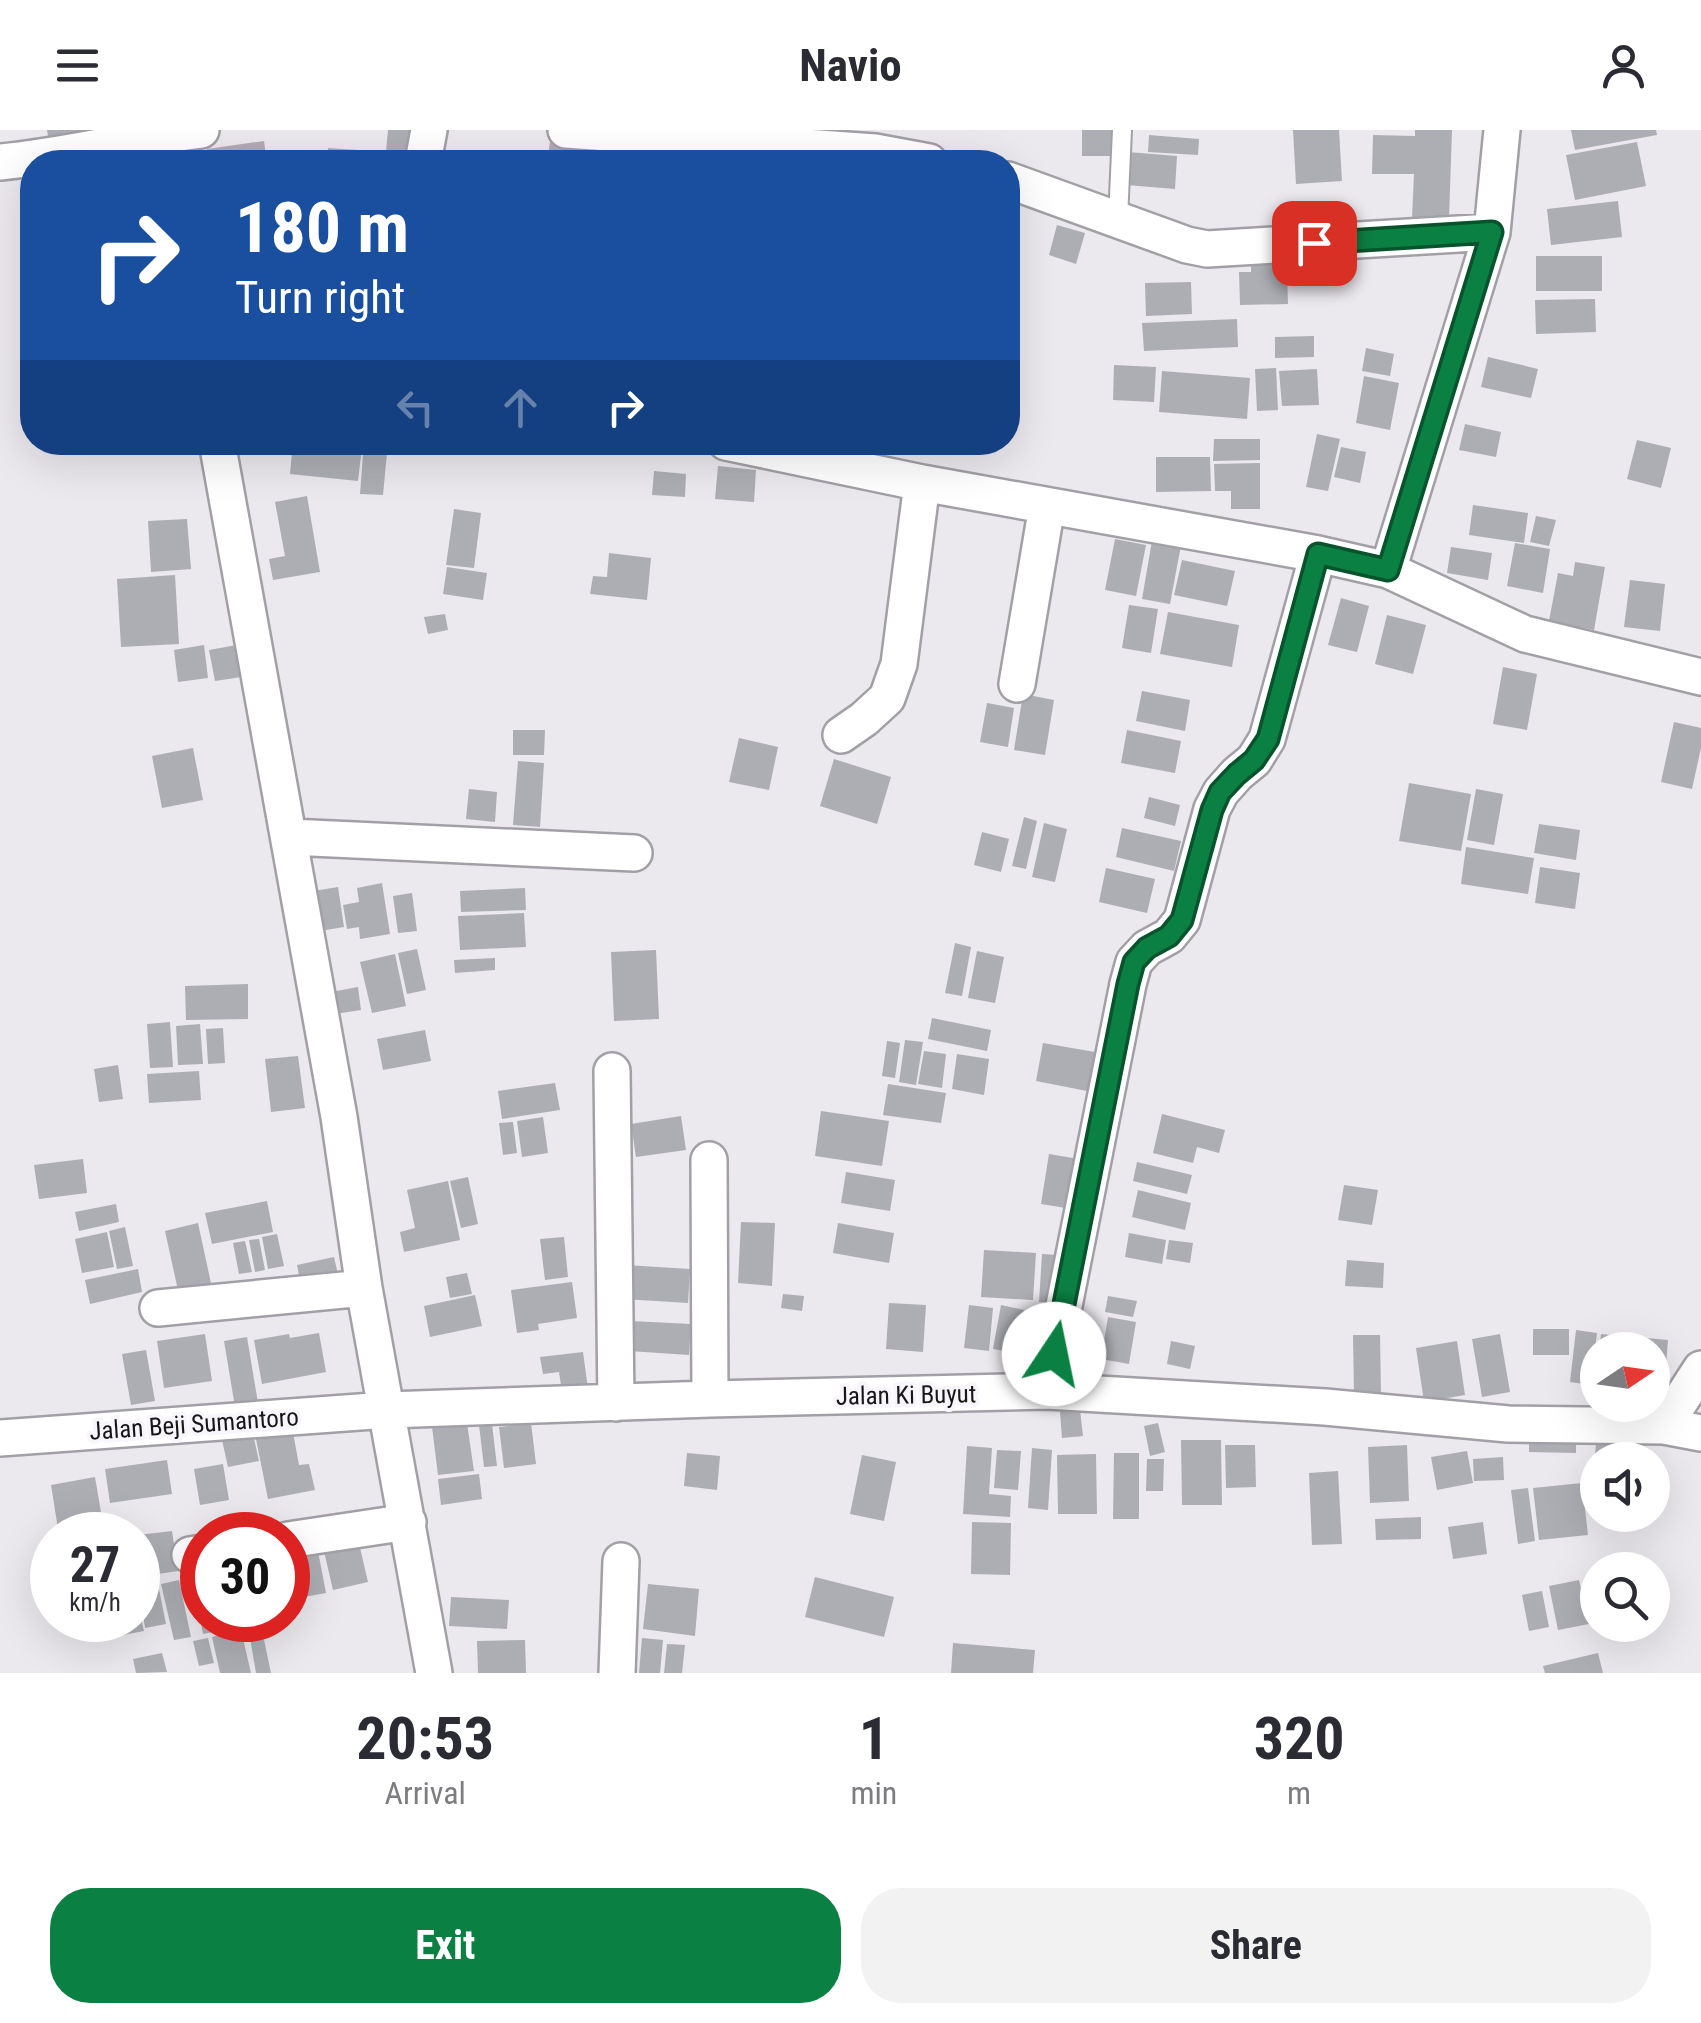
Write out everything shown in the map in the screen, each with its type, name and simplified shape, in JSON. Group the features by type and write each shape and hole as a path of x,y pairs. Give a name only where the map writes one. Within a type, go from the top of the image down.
{"street":[{"path":"101,150 165,142 201,130"},
{"path":"566,130 847,150"},
{"path":"1388,570 1492,232 1502,130"},
{"path":"1020,184 1207,249 1492,232"},
{"path":"219,455 290,837 339,1116 364,1288 434,1673"},
{"path":"787,455 922,484 1318,554 1388,570 1525,634 1701,678"},
{"path":"841,735 887,698 899,664 922,484"},
{"path":"1017,684 1046,506"},
{"path":"1047,1391 1134,962 1147,948 1169,936 1182,920 1220,792 1254,760 1268,739 1318,554"},
{"path":"290,837 634,853"},
{"path":"612,1071 616,1403"},
{"path":"709,1160 710,1399"},
{"path":"158,1308 364,1288"},
{"path":"1664,1426 1701,1369"},
{"name":"Jalan Ki Buyut","path":"387,1410 1047,1391 1325,1407 1508,1424 1664,1426 1701,1432"},
{"name":"Jalan Beji Sumantoro","path":"0,1438 387,1410"},
{"path":"310,1537 408,1522"},
{"path":"617,1673 622,1561"}],"lane":[{"path":"1118,220 1122,130"}],"building":[{"path":"47,130 80,130 81,136 49,142"},
{"path":"388,130 420,130 418,150 386,150"},
{"path":"1082,130 1112,130 1111,156 1082,156"},
{"path":"1293,130 1339,130 1342,181 1296,184"},
{"path":"1415,130 1452,130 1449,219 1412,218 1414,174 1372,174 1373,135 1415,136"},
{"path":"1571,130 1656,130 1657,135 1575,150"},
{"path":"1149,135 1199,139 1198,155 1148,152"},
{"path":"264,141 265,150 207,150"},
{"path":"550,142 570,144 569,150 549,150"},
{"path":"1637,142 1646,186 1575,200 1566,155"},
{"path":"1128,152 1177,156 1175,189 1126,185"},
{"path":"1618,201 1622,237 1551,245 1547,209"},
{"path":"1057,225 1085,233 1076,264 1049,255"},
{"path":"1536,256 1602,256 1602,291 1536,291"},
{"path":"1274,261 1274,271 1287,270 1288,304 1240,305 1239,272 1251,272 1251,262"},
{"path":"1191,282 1192,314 1146,316 1145,283"},
{"path":"1595,299 1596,332 1536,334 1535,300"},
{"path":"1237,319 1238,347 1144,351 1142,323"},
{"path":"1314,336 1314,357 1275,358 1275,337"},
{"path":"1366,348 1394,354 1390,376 1362,371"},
{"path":"1488,357 1538,369 1531,398 1481,387"},
{"path":"1114,365 1156,367 1154,402 1113,400"},
{"path":"1276,368 1278,410 1257,411 1255,369"},
{"path":"1317,369 1319,405 1282,406 1279,371"},
{"path":"1162,371 1250,378 1247,419 1159,412"},
{"path":"1364,376 1399,383 1390,430 1356,423"},
{"path":"1465,424 1501,432 1496,457 1459,450"},
{"path":"1317,434 1340,439 1328,491 1306,487"},
{"path":"1214,439 1260,439 1260,460 1213,461"},
{"path":"1637,440 1671,448 1661,488 1627,479"},
{"path":"1341,447 1366,452 1360,483 1334,477"},
{"path":"292,455 361,455 358,481 290,474"},
{"path":"363,455 387,455 383,495 360,494"},
{"path":"1156,457 1210,457 1211,491 1156,492"},
{"path":"1260,463 1260,509 1231,509 1231,491 1215,491 1214,464"},
{"path":"718,466 756,470 754,502 715,499"},
{"path":"654,471 686,474 685,497 652,495"},
{"path":"307,496 320,572 273,580 269,559 285,556 275,502"},
{"path":"1473,505 1528,513 1524,543 1469,535"},
{"path":"454,509 481,513 474,568 446,565"},
{"path":"1536,516 1556,520 1549,546 1530,542"},
{"path":"187,519 191,569 151,572 148,521"},
{"path":"1153,535 1182,540 1170,604 1142,599"},
{"path":"1115,539 1146,545 1136,596 1105,590"},
{"path":"1515,543 1550,549 1543,593 1507,586"},
{"path":"1451,547 1492,553 1488,580 1447,573"},
{"path":"609,553 651,558 647,600 590,594 593,576 607,577"},
{"path":"1182,560 1235,571 1227,606 1174,595"},
{"path":"1575,562 1605,567 1594,630 1549,621 1558,573 1573,576"},
{"path":"447,567 487,573 483,600 443,594"},
{"path":"175,575 179,644 121,647 117,579"},
{"path":"1630,580 1665,584 1660,631 1624,627"},
{"path":"1341,598 1369,606 1357,652 1328,645"},
{"path":"1129,605 1158,609 1151,653 1122,648"},
{"path":"1168,612 1239,625 1232,667 1160,654"},
{"path":"445,614 448,630 428,634 424,617"},
{"path":"1387,615 1426,625 1413,674 1375,664"},
{"path":"242,644 248,676 215,681 209,650"},
{"path":"204,645 208,678 178,682 174,650"},
{"path":"1503,667 1537,674 1527,730 1493,724"},
{"path":"1142,691 1190,700 1185,731 1136,721"},
{"path":"1023,694 1054,700 1045,755 1014,750"},
{"path":"987,703 1014,708 1008,747 980,742"},
{"path":"1674,722 1701,728 1692,789 1661,782"},
{"path":"513,730 545,730 544,755 513,755"},
{"path":"1127,730 1181,741 1175,773 1121,763"},
{"path":"739,738 778,747 769,790 729,782"},
{"path":"193,748 203,800 162,808 152,756"},
{"path":"834,759 891,777 877,824 820,806"},
{"path":"518,761 544,763 540,827 513,825"},
{"path":"1409,783 1471,794 1461,851 1399,841"},
{"path":"469,789 497,792 495,822 466,819"},
{"path":"1476,789 1503,794 1494,845 1467,840"},
{"path":"1149,797 1180,805 1175,826 1144,818"},
{"path":"1024,817 1037,821 1026,869 1012,866"},
{"path":"1044,823 1067,829 1055,882 1032,877"},
{"path":"1539,824 1580,830 1576,860 1534,853"},
{"path":"1122,828 1181,841 1174,871 1116,857"},
{"path":"982,832 1009,839 1001,872 974,865"},
{"path":"1466,847 1534,858 1528,894 1461,884"},
{"path":"1540,867 1580,873 1575,909 1535,903"},
{"path":"1106,868 1155,879 1147,913 1099,902"},
{"path":"382,883 390,934 360,939 359,927 347,929 343,905 359,902 357,888"},
{"path":"338,887 344,927 320,931 313,891"},
{"path":"525,888 526,910 461,912 460,891"},
{"path":"412,893 417,931 398,933 393,896"},
{"path":"524,913 526,947 460,950 458,916"},
{"path":"955,943 971,947 962,996 945,993"},
{"path":"417,949 426,990 407,994 398,953"},
{"path":"656,950 659,1019 614,1021 611,952"},
{"path":"977,951 1004,957 995,1003 968,998"},
{"path":"395,954 406,1006 372,1013 360,962"},
{"path":"495,958 495,970 455,973 454,960"},
{"path":"248,984 248,1019 186,1020 185,986"},
{"path":"358,987 361,1010 335,1014 331,992"},
{"path":"932,1018 991,1030 987,1051 928,1039"},
{"path":"170,1022 173,1067 150,1068 147,1024"},
{"path":"200,1024 203,1064 178,1065 176,1026"},
{"path":"223,1028 225,1063 208,1064 206,1029"},
{"path":"425,1030 431,1061 383,1070 377,1039"},
{"path":"905,1040 923,1042 916,1085 899,1082"},
{"path":"887,1041 900,1043 895,1078 882,1076"},
{"path":"1043,1043 1095,1052 1087,1091 1036,1081"},
{"path":"924,1051 946,1054 942,1088 918,1084"},
{"path":"957,1054 989,1059 984,1095 952,1089"},
{"path":"298,1056 305,1108 271,1112 265,1059"},
{"path":"118,1065 123,1099 99,1102 94,1069"},
{"path":"199,1071 201,1100 149,1103 147,1074"},
{"path":"555,1083 560,1110 502,1119 498,1091"},
{"path":"888,1084 946,1093 941,1123 883,1115"},
{"path":"821,1111 889,1121 882,1166 815,1156"},
{"path":"1162,1114 1225,1130 1219,1153 1197,1147 1193,1163 1153,1153"},
{"path":"681,1116 686,1150 636,1157 631,1124"},
{"path":"543,1117 548,1153 522,1157 517,1121"},
{"path":"513,1122 517,1153 503,1155 499,1123"},
{"path":"1049,1154 1085,1160 1078,1210 1041,1204"},
{"path":"83,1159 87,1193 39,1199 34,1165"},
{"path":"1137,1162 1192,1175 1187,1194 1133,1181"},
{"path":"846,1172 895,1180 890,1211 841,1203"},
{"path":"468,1177 478,1224 461,1228 450,1181"},
{"path":"448,1181 460,1240 404,1252 400,1232 415,1228 407,1190"},
{"path":"1344,1185 1378,1190 1372,1225 1338,1220"},
{"path":"1138,1190 1191,1203 1185,1230 1132,1217"},
{"path":"267,1201 273,1232 212,1244 205,1213"},
{"path":"116,1204 119,1222 79,1231 75,1212"},
{"path":"741,1222 775,1223 772,1286 738,1283"},
{"path":"198,1223 212,1288 179,1295 165,1231"},
{"path":"838,1223 894,1233 889,1263 833,1253"},
{"path":"125,1227 133,1266 117,1269 109,1231"},
{"path":"107,1232 114,1267 82,1273 75,1239"},
{"path":"1129,1233 1166,1240 1162,1264 1125,1257"},
{"path":"277,1234 284,1266 268,1269 262,1237"},
{"path":"564,1237 568,1277 545,1280 540,1239"},
{"path":"259,1239 265,1270 255,1272 249,1240"},
{"path":"1169,1240 1193,1243 1190,1263 1166,1259"},
{"path":"245,1241 252,1272 239,1274 233,1243"},
{"path":"984,1250 1036,1253 1033,1300 981,1297"},
{"path":"1042,1254 1059,1255 1056,1304 1039,1302"},
{"path":"334,1257 340,1283 302,1291 297,1265"},
{"path":"1347,1260 1384,1263 1383,1288 1345,1286"},
{"path":"625,1265 690,1269 688,1303 623,1299"},
{"path":"138,1269 142,1292 90,1304 85,1280"},
{"path":"467,1273 472,1294 450,1298 446,1277"},
{"path":"572,1282 577,1318 538,1324 539,1330 517,1333 511,1290"},
{"path":"783,1294 804,1296 802,1311 781,1308"},
{"path":"475,1295 482,1326 430,1337 424,1306"},
{"path":"1108,1296 1137,1301 1133,1317 1105,1312"},
{"path":"889,1303 926,1305 923,1352 886,1349"},
{"path":"969,1305 993,1308 989,1351 964,1348"},
{"path":"1001,1305 1024,1310 1015,1353 993,1349"},
{"path":"1108,1317 1136,1322 1129,1364 1101,1359"},
{"path":"631,1321 691,1324 689,1355 629,1351"},
{"path":"1533,1329 1569,1329 1569,1355 1533,1355"},
{"path":"1576,1330 1590,1332 1580,1332 1580,1383 1570,1382"},
{"path":"319,1333 326,1372 262,1384 254,1340"},
{"path":"205,1334 212,1381 164,1388 157,1341"},
{"path":"1500,1334 1510,1392 1482,1397 1472,1339"},
{"path":"1353,1335 1380,1335 1381,1395 1354,1395"},
{"path":"247,1337 258,1403 235,1407 224,1341"},
{"path":"1171,1341 1195,1346 1190,1369 1167,1364"},
{"path":"1457,1341 1465,1395 1424,1402 1416,1348"},
{"path":"146,1350 155,1401 131,1405 122,1354"},
{"path":"583,1352 588,1389 562,1392 559,1372 543,1374 540,1357"},
{"path":"1080,1410 1083,1436 1062,1438 1060,1412"},
{"path":"467,1423 474,1471 438,1475 432,1427"},
{"path":"531,1423 536,1464 504,1468 499,1427"},
{"path":"1158,1423 1165,1452 1150,1456 1144,1426"},
{"path":"492,1424 497,1466 484,1467 479,1425"},
{"path":"292,1427 299,1465 309,1464 315,1490 268,1499 255,1434"},
{"path":"1529,1431 1576,1432 1576,1453 1529,1452"},
{"path":"253,1434 259,1461 228,1467 222,1440"},
{"path":"1597,1434 1623,1437 1623,1442 1596,1442"},
{"path":"1181,1440 1221,1440 1222,1505 1182,1505"},
{"path":"1225,1445 1255,1445 1256,1487 1226,1488"},
{"path":"1407,1445 1409,1501 1370,1503 1368,1447"},
{"path":"967,1446 992,1448 989,1494 1011,1496 1010,1517 963,1514"},
{"path":"1032,1448 1052,1450 1048,1510 1028,1508"},
{"path":"997,1450 1021,1451 1018,1490 994,1488"},
{"path":"1467,1451 1473,1483 1437,1490 1431,1457"},
{"path":"687,1453 720,1456 717,1490 684,1486"},
{"path":"1114,1453 1139,1453 1139,1519 1113,1519"},
{"path":"1096,1454 1097,1514 1058,1514 1057,1455"},
{"path":"862,1455 896,1462 884,1521 850,1514"},
{"path":"1503,1457 1504,1480 1474,1481 1473,1459"},
{"path":"1147,1459 1164,1459 1163,1491 1146,1491"},
{"path":"167,1460 172,1494 110,1503 105,1469"},
{"path":"223,1464 229,1500 200,1505 194,1469"},
{"path":"1338,1471 1342,1544 1312,1545 1309,1473"},
{"path":"479,1474 482,1499 441,1505 438,1479"},
{"path":"95,1477 101,1512 55,1512 51,1485"},
{"path":"1580,1483 1580,1532 1588,1535 1539,1540 1533,1488"},
{"path":"1528,1488 1535,1541 1518,1544 1511,1490"},
{"path":"1421,1517 1421,1539 1376,1540 1375,1519"},
{"path":"972,1522 1011,1523 1010,1575 971,1574"},
{"path":"1483,1522 1487,1554 1453,1559 1448,1527"},
{"path":"172,1531 178,1571 160,1574 160,1532"},
{"path":"358,1539 368,1582 333,1590 323,1547"},
{"path":"317,1546 326,1593 310,1596 310,1547"},
{"path":"815,1577 894,1597 884,1637 805,1617"},
{"path":"179,1580 180,1639 174,1640 161,1584"},
{"path":"1579,1580 1580,1626 1558,1630 1549,1586"},
{"path":"648,1584 699,1589 695,1636 643,1629"},
{"path":"1542,1591 1549,1627 1529,1631 1522,1595"},
{"path":"160,1594 166,1624 160,1625"},
{"path":"451,1597 509,1600 507,1629 449,1626"},
{"path":"642,1638 663,1640 660,1673 639,1673"},
{"path":"525,1640 526,1673 478,1673 477,1641"},
{"path":"193,1642 209,1642 214,1663 199,1666"},
{"path":"213,1642 244,1642 251,1673 220,1673"},
{"path":"251,1642 265,1642 271,1673 256,1673"},
{"path":"953,1643 1035,1650 1033,1673 951,1673"},
{"path":"667,1644 685,1645 682,1673 664,1673"},
{"path":"162,1653 167,1672 136,1673 133,1659"},
{"path":"1598,1653 1603,1673 1545,1673 1543,1666"}],"route":[{"path":"1054,1354 1134,962 1147,948 1169,936 1182,920 1220,792 1254,760 1268,739 1318,554 1388,570 1492,232 1314,243"}]}
